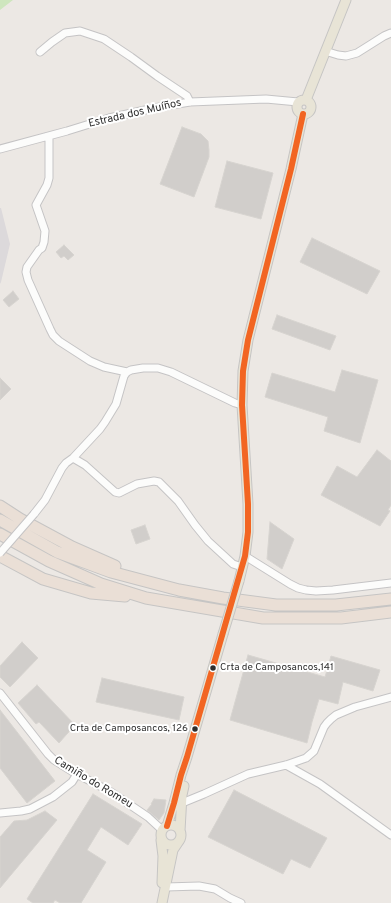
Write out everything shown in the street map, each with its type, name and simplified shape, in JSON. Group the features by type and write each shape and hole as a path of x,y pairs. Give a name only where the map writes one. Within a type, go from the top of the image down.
{"highway":[{"path":"0,506 20,519 72,546 116,566 169,583 178,590"},
{"path":"0,520 57,552 111,572 178,590 276,605 336,605 391,599"},
{"path":"0,534 49,561 101,584 146,598"},
{"path":"0,554 43,579 91,593 146,598 263,618 340,618 391,612"}],"main road":[{"path":"159,903 162,886 163,856 160,834 174,803 245,556 248,532 248,504 242,405 243,371 248,340 303,114 299,113 296,109 302,101 346,0"},
{"path":"162,903 173,850 181,838 180,831 185,802 187,757"},
{"path":"164,828 170,825 176,826 180,831"},
{"path":"162,840 170,846 179,841"}],"street":[{"path":"40,52 65,33 80,31 109,42 186,96 190,102"},
{"path":"324,51 346,56 357,53 391,33"},
{"name":"Estrada dos Muíños","path":"0,149 109,118 190,102 266,99 302,101"},
{"path":"48,136 49,178 47,185 36,205 45,231 44,242 42,248 27,267 26,272 28,280 53,335 59,341 90,361 104,367 127,372"},
{"path":"0,554 45,500 62,468 73,458 105,422 116,404 124,376 127,372 143,368 158,368 171,372 242,405"},
{"path":"73,458 85,465 118,493 137,484 154,481 159,482 178,501 208,541 233,564 242,567"},
{"path":"245,556 290,584 306,590 322,591 391,583"},
{"name":"Camiño do Romeu","path":"0,693 51,757 62,766 105,788 164,828"},
{"path":"185,802 248,774 286,765 310,756 314,751 327,723 336,715 355,707 391,697"},
{"path":"286,765 320,784 391,835"},
{"path":"0,813 21,812 30,809 58,793 72,782 77,774"},
{"path":"166,887 199,886 215,889 241,903"}],"shaded area":[{"path":"0,208 10,244 0,284"}],"green space":[{"path":"0,0 13,0 0,10"}],"building":[{"path":"182,127 201,134 208,141 209,157 194,197 160,184"},
{"path":"227,161 273,173 261,219 215,207"},
{"path":"312,238 380,271 367,294 300,262"},
{"path":"64,245 74,255 68,260 64,256 61,258 56,252"},
{"path":"13,291 19,299 9,307 3,300"},
{"path":"277,315 336,336 330,350 272,329"},
{"path":"342,370 378,380 360,443 324,431 328,417 265,397 272,373 335,392"},
{"path":"0,378 11,389 0,400"},
{"path":"377,450 391,461 391,505 388,510 390,511 380,526 321,495 337,466 357,477"},
{"path":"270,522 294,539 282,569 267,559"},
{"path":"145,525 150,539 136,544 131,530"},
{"path":"22,642 38,658 10,687 0,677 0,666"},
{"path":"248,655 325,677 331,656 380,670 373,691 343,682 338,704 319,699 307,743 230,720"},
{"path":"102,678 184,697 179,720 96,702"},
{"path":"37,685 75,725 59,743 39,722 36,724 18,703"},
{"path":"0,710 55,781 27,803 0,768"},
{"path":"234,790 327,838 310,868 291,859 283,874 208,837"},
{"path":"93,794 142,824 128,845 101,827 87,850 106,862 81,903 60,903 55,900 53,903 33,903 27,899"},
{"path":"154,799 166,800 164,813 159,820 147,810"},
{"path":"45,811 57,820 0,888 0,837 14,821 27,820"}],"transit line":[{"path":"167,826 245,556 248,532 248,504 242,405 243,371 248,340 291,169 303,114"}],"place":[{"name":"Crta de Camposancos,141","path":"213,668"},
{"name":"Crta de Camposancos, 126","path":"195,729"}]}
